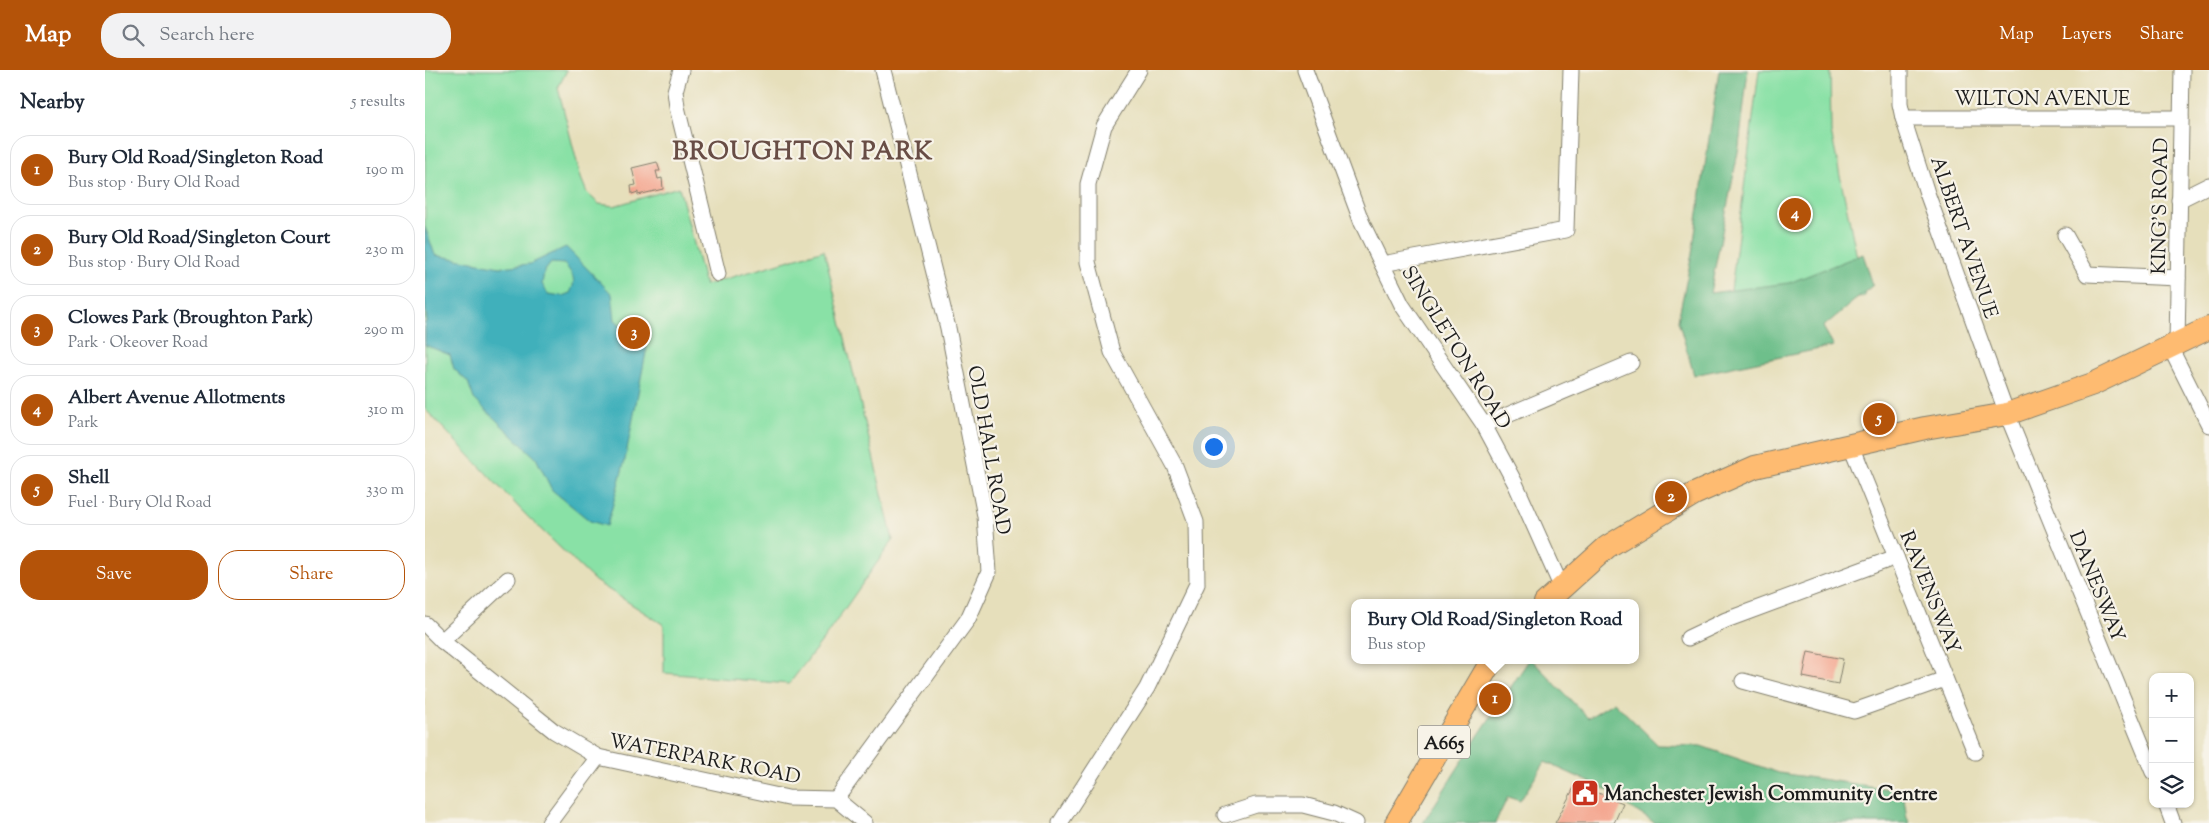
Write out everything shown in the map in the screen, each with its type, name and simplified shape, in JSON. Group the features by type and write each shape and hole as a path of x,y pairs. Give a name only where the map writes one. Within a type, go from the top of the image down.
{"main road":[{"path":"1549,599 1561,586 1607,547 1694,494 1755,466 1925,428 2007,414 2093,384 2209,328"},
{"name":"A665","path":"1396,823 1490,664"}],"street":[{"path":"681,70 675,91 677,107 718,274"},
{"name":"OLD HALL ROAD","path":"836,799 968,619 989,572 985,516 948,328 883,70"},
{"path":"1060,823 1147,688 1197,584 1196,522 1175,466 1112,352 1088,262 1088,184 1104,126 1139,70"},
{"name":"SINGLETON ROAD","path":"1305,70 1362,223 1402,305 1484,425 1515,483 1561,586"},
{"path":"1382,264 1566,230 1571,70"},
{"name":"ALBERT AVENUE","path":"1900,70 1900,104 1903,118 1927,193 2007,414"},
{"name":"KING'S ROAD","path":"2173,345 2178,278 2182,70"},
{"name":"WILTON AVENUE","path":"1903,118 2181,118"},
{"path":"2179,200 2209,185"},
{"path":"2065,235 2087,274 2178,278"},
{"path":"2173,345 2209,425"},
{"path":"1484,425 1631,363"},
{"name":"DANESWAY","path":"2007,414 2149,763"},
{"name":"RAVENSWAY","path":"1851,446 1975,752"},
{"path":"1688,638 1726,620 1895,557"},
{"path":"442,641 508,580"},
{"name":"WATERPARK ROAD","path":"425,624 442,641 554,731 598,757 788,798 836,799"},
{"path":"1743,681 1854,711 1945,679"},
{"path":"549,823 598,757"},
{"path":"836,799 865,823"},
{"path":"1225,815 1256,805 1303,805 1317,816 1334,812 1356,823"},
{"path":"2167,808 2173,823"}],"green space":[{"path":"425,70 567,70 558,88 581,178 587,193 599,204 614,206 679,187 705,285 824,250 893,540 825,637 789,684 664,673 664,625 595,581 528,517 425,409"},
{"path":"1719,70 1748,70 1739,147 1710,293 1789,283 1863,254 1873,285 1823,327 1834,346 1694,375 1678,320 1692,254"},
{"path":"1759,70 1830,70 1831,132 1865,296 1727,322"},
{"path":"1526,664 1536,664 1588,718 1614,702 1658,745 1701,746 1779,773 1903,791 1907,818 1910,823 1655,823 1623,803 1614,793 1545,762 1520,801 1508,797 1495,823 1423,823"}],"water":[{"path":"425,227 435,255 500,267 530,264 566,247 612,294 615,320 647,347 625,460 607,526 590,521 552,490 536,458 474,399 468,382 454,369 450,355 425,345 425,323 427,321 425,300","holes":["551,263 564,264 570,271 574,281 570,293 562,296 548,294 542,284 544,272"]}],"building":[{"path":"657,162 660,171 656,171 658,179 662,178 663,189 638,195 638,192 632,194 631,186 636,185 632,168"},
{"path":"1808,652 1843,659 1838,684 1803,677"},
{"name":"Manchester Jewish Community Centre","path":"1576,784 1623,803 1614,823 1555,823"}],"place":[{"name":"Albert Avenue Allotments","path":"1795,214"},
{"name":"Clowes Park (Broughton Park)","path":"634,333"},
{"name":"Shell","path":"1879,419"},
{"name":"Bury Old Road/Singleton Court","path":"1671,497"},
{"name":"Bury Old Road/Singleton Road","path":"1495,699"},
{"name":"Manchester Jewish Community Centre","path":"1585,793"}],"district":[{"name":"BROUGHTON PARK","path":"803,150"}]}
